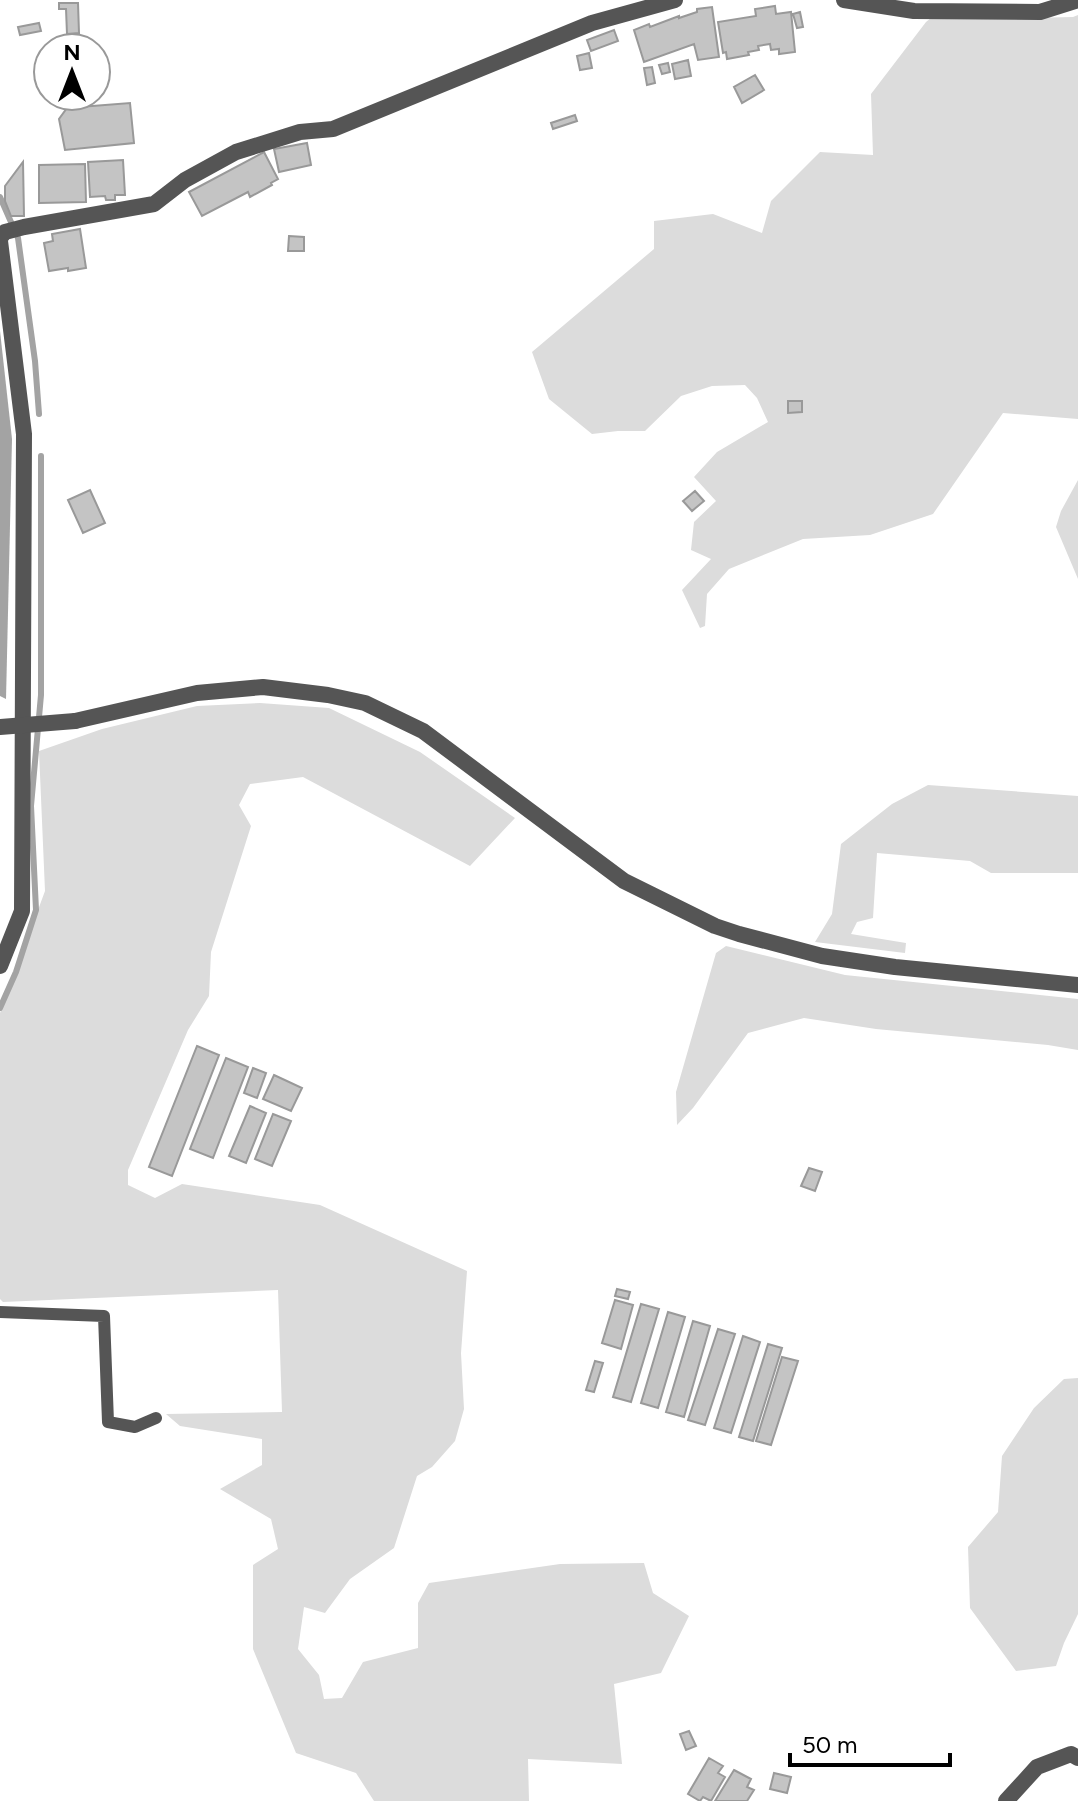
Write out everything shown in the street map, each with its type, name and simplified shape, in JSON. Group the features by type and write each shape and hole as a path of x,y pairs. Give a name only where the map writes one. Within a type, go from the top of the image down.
{"street":[{"path":"0,966 22,911 24,466 24,434 2,237 24,227 154,204 185,180 236,152 300,132 333,129 592,23 675,0"},
{"path":"844,0 914,11 1040,12 1078,0"},
{"path":"0,727 75,721 197,693 263,687 365,703 423,731 624,881 715,926 822,956 895,967 1078,985"},
{"path":"1006,1801 1037,1767 1071,1754 1078,1758"}],"lane":[{"path":"0,1312 104,1316 108,1422 135,1427 156,1418"}],"shaded area":[{"path":"936,14 990,19 1078,15 1078,419 1003,413 933,514 870,535 803,539 729,569 707,594 705,626 700,628 682,590 711,559 691,550 694,522 716,501 694,477 717,452 768,422 757,398 745,385 712,386 681,396 645,431 592,434 549,399 532,352 654,249 654,221 713,214 762,233 771,201 820,152 873,155 871,94 926,22"},
{"path":"0,331 12,439 6,699 0,696"},
{"path":"1078,480 1078,579 1056,527"},
{"path":"260,703 329,708 420,752 515,818 470,866 303,777 250,784 239,805 251,826 211,952 209,996 188,1030 128,1170 128,1185 155,1198 182,1184 320,1205 467,1271 461,1353 464,1409 455,1441 432,1467 417,1476 394,1548 350,1579 325,1613 304,1607 298,1649 319,1675 324,1699 342,1698 363,1662 418,1648 418,1603 429,1583 560,1564 644,1563 653,1593 689,1616 661,1673 614,1684 622,1764 528,1759 529,1801 374,1801 356,1773 296,1753 253,1649 253,1565 278,1549 271,1519 220,1489 262,1465 262,1439 180,1426 166,1414 282,1412 278,1290 3,1302 0,1299 0,1013 45,891 39,751 102,729 197,706"},
{"path":"928,785 1078,796 1078,873 991,873 970,861 877,853 873,918 857,922 851,934 906,943 905,953 815,942 832,914 841,844 892,804"},
{"path":"726,946 845,975 1078,999 1078,1050 876,1029 804,1018 748,1033 677,1125 676,1092 716,953"},
{"path":"1078,1378 1078,1614 1056,1666 1016,1671 970,1608 968,1547 998,1512 1002,1456 1034,1408 1064,1379"}],"building":[{"path":"59,3 78,3 79,32 67,32 66,9 59,9"},
{"path":"775,6 776,14 791,12 795,52 779,54 779,49 771,50 770,44 758,46 759,50 748,52 749,55 727,59 726,52 723,53 718,22 756,16 755,9"},
{"path":"712,7 719,57 698,60 694,44 644,62 634,30"},
{"path":"800,12 803,27 797,28 793,14"},
{"path":"39,23 41,31 20,35 18,27"},
{"path":"614,30 618,41 591,51 587,40"},
{"path":"589,53 592,68 580,70 577,56"},
{"path":"688,60 691,76 675,79 672,64"},
{"path":"668,63 670,72 662,74 659,65"},
{"path":"652,67 655,83 647,85 644,68"},
{"path":"755,75 764,90 742,103 734,87"},
{"path":"130,103 134,143 65,150 59,119 64,112 112,112 112,104"},
{"path":"575,115 577,121 553,129 551,123"},
{"path":"307,143 311,165 279,172 274,149"},
{"path":"264,152 278,179 250,197 248,192 202,216 189,192"},
{"path":"123,160 125,195 115,195 115,200 106,200 105,196 90,197 88,162"},
{"path":"23,162 24,216 11,216 5,201 5,186"},
{"path":"85,164 86,202 39,203 39,165"},
{"path":"80,229 86,268 49,271 44,243 53,241 52,234"},
{"path":"289,236 304,237 304,251 288,251"},
{"path":"788,401 802,401 802,412 788,413"},
{"path":"90,490 105,523 83,533 68,500"},
{"path":"695,491 704,501 692,511 683,501"},
{"path":"197,1046 219,1055 172,1176 149,1167"},
{"path":"226,1058 248,1067 213,1158 190,1149"},
{"path":"253,1068 266,1073 257,1098 244,1093"},
{"path":"274,1075 302,1088 291,1111 263,1099"},
{"path":"250,1106 266,1113 246,1163 229,1156"},
{"path":"273,1114 291,1121 272,1166 255,1159"},
{"path":"809,1168 822,1172 815,1191 801,1186"},
{"path":"617,1289 630,1292 628,1299 615,1296"},
{"path":"615,1300 633,1305 621,1349 602,1343"},
{"path":"641,1304 659,1309 631,1402 613,1397"},
{"path":"668,1312 685,1317 658,1408 641,1403"},
{"path":"693,1321 710,1326 684,1417 666,1412"},
{"path":"718,1329 735,1334 705,1425 688,1420"},
{"path":"743,1336 760,1342 731,1433 714,1428"},
{"path":"768,1344 782,1348 753,1441 739,1437"},
{"path":"782,1357 798,1361 771,1445 756,1441"},
{"path":"595,1361 603,1363 594,1392 586,1390"},
{"path":"689,1731 696,1746 686,1750 680,1734"},
{"path":"709,1758 723,1766 718,1773 725,1777 711,1801 703,1797 700,1801 688,1794"},
{"path":"734,1770 751,1779 747,1787 754,1790 747,1801 715,1801"},
{"path":"774,1773 791,1777 787,1793 770,1789"}],"waterway":[{"path":"0,197 18,238 39,414"},
{"path":"0,1008 16,972 36,910 31,806 41,695 41,456"}]}
